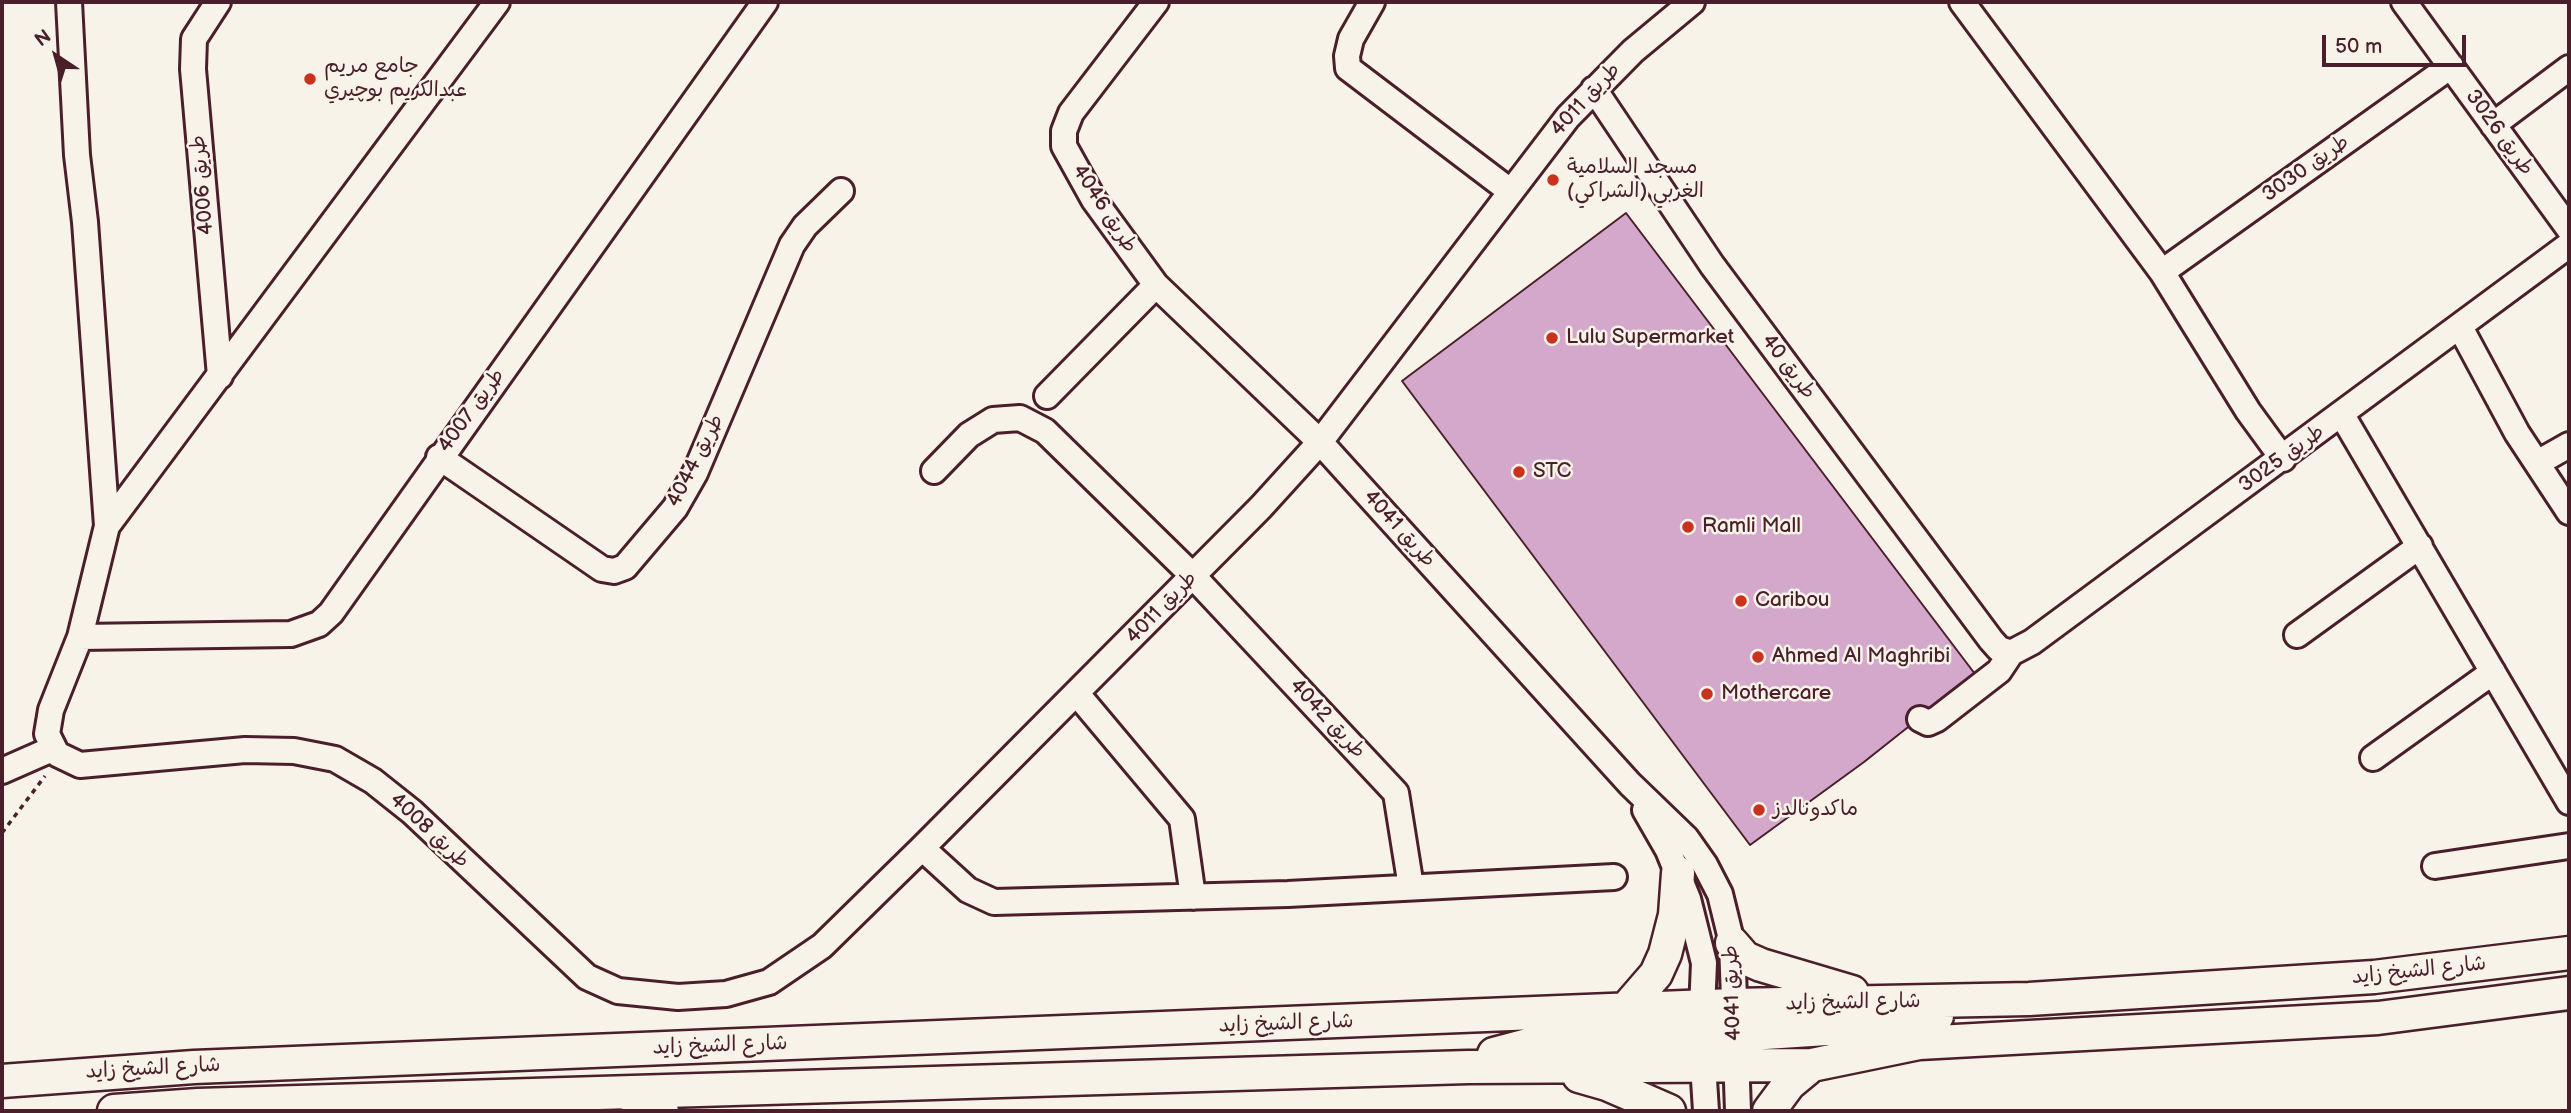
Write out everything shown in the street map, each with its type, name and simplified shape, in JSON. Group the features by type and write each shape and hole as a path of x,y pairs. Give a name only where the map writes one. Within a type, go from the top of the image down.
{"main road":[{"path":"1624,1011 1656,974 1665,954 1675,915 1678,873"},
{"path":"1732,943 1745,958 1761,965 1887,1002"},
{"name":"شارع الشيخ زايد","path":"1722,1029 1887,1002 1993,1000 2374,977 2569,953"},
{"name":"شارع الشيخ زايد","path":"2,1081 194,1066 1624,1011 1722,1029 1812,1065 1919,1043 2378,1018 2569,993"},
{"path":"1468,1067 1497,1052 1528,1045 1722,1029 1888,1026 1993,1000"},
{"name":"شارع الشيخ زايد","path":"114,1111 198,1105 1468,1067 1703,1066 1722,1029"},
{"path":"1769,1111 1789,1084 1812,1065"},
{"path":"1544,1067 1607,1084 1669,1111"}],"street":[{"path":"2,771 54,752 47,734 51,710 80,637 107,526 85,222 76,155 69,2"},
{"name":"طريق 4006","path":"218,2 194,39 193,69 220,376"},
{"path":"107,526 497,2"},
{"name":"طريق 4007","path":"80,637 291,634 312,627 331,613 439,457 765,2"},
{"name":"طريق 4046","path":"1156,2 1071,113 1064,131 1065,146 1094,200 1156,285"},
{"path":"1371,2 1351,39 1347,56 1348,68 1510,191"},
{"name":"طريق 4011","path":"769,982 822,946 922,848 1078,695 1320,442 1540,150 1666,10 1692,2"},
{"path":"1962,2 2162,272 2248,411 2283,459"},
{"name":"طريق 3026","path":"2404,2 2569,229"},
{"name":"طريق 3030","path":"2162,272 2451,66"},
{"path":"2493,125 2569,68"},
{"name":"طريق 40","path":"1594,89 1712,265 2001,646"},
{"name":"طريق 4044","path":"439,457 603,569 614,571 625,567 675,508 695,473 792,245 805,226 841,191"},
{"name":"طريق 3025","path":"1920,719 1933,722 1999,671 2001,646 2032,642 2569,245"},
{"path":"1047,397 1156,285"},
{"name":"طريق 4041","path":"1156,285 1320,442 1630,785 1686,838 1705,864 1720,894 1732,943 1722,1029"},
{"path":"2460,327 2517,433 2539,462 2569,512"},
{"path":"2342,415 2569,802"},
{"name":"طريق 4042","path":"934,471 975,430 993,420 1020,418 1045,431 1193,576 1396,793 1411,887"},
{"path":"2539,462 2569,445"},
{"path":"2297,635 2420,546"},
{"path":"2372,758 2494,672"},
{"path":"1078,695 1182,819 1193,897"},
{"name":"طريق 4008","path":"54,752 73,764 89,765 245,750 294,751 335,759 373,781 412,812 570,963 603,985 636,995 677,997 726,994 769,982"},
{"name":"طريق 4041","path":"1630,785 1678,873 1722,1029 1738,1111"},
{"path":"2435,866 2569,846"},
{"path":"922,848 968,890 994,902 1193,897 1614,877"},
{"name":"طريق 4041","path":"1703,1066 1706,1111"},
{"path":"611,1093 666,1111"}],"path":[{"path":"2,833 37,790 54,752"}],"building":[{"name":"Ramli Mall","path":"1626,213 1975,674 1864,762 1750,845 1402,381"}],"place":[{"name":"جامع مريم عبدالكريم بوچيري","path":"310,79"},
{"name":"مسجد السلامية الغربي (الشراكي)","path":"1553,180"},
{"name":"Lulu Supermarket","path":"1552,338"},
{"name":"STC","path":"1519,472"},
{"name":"Ramli Mall","path":"1688,527"},
{"name":"Caribou","path":"1741,601"},
{"name":"Ahmed Al Maghribi","path":"1758,657"},
{"name":"Mothercare","path":"1707,694"},
{"name":"ماكدونالدز","path":"1759,810"}]}
